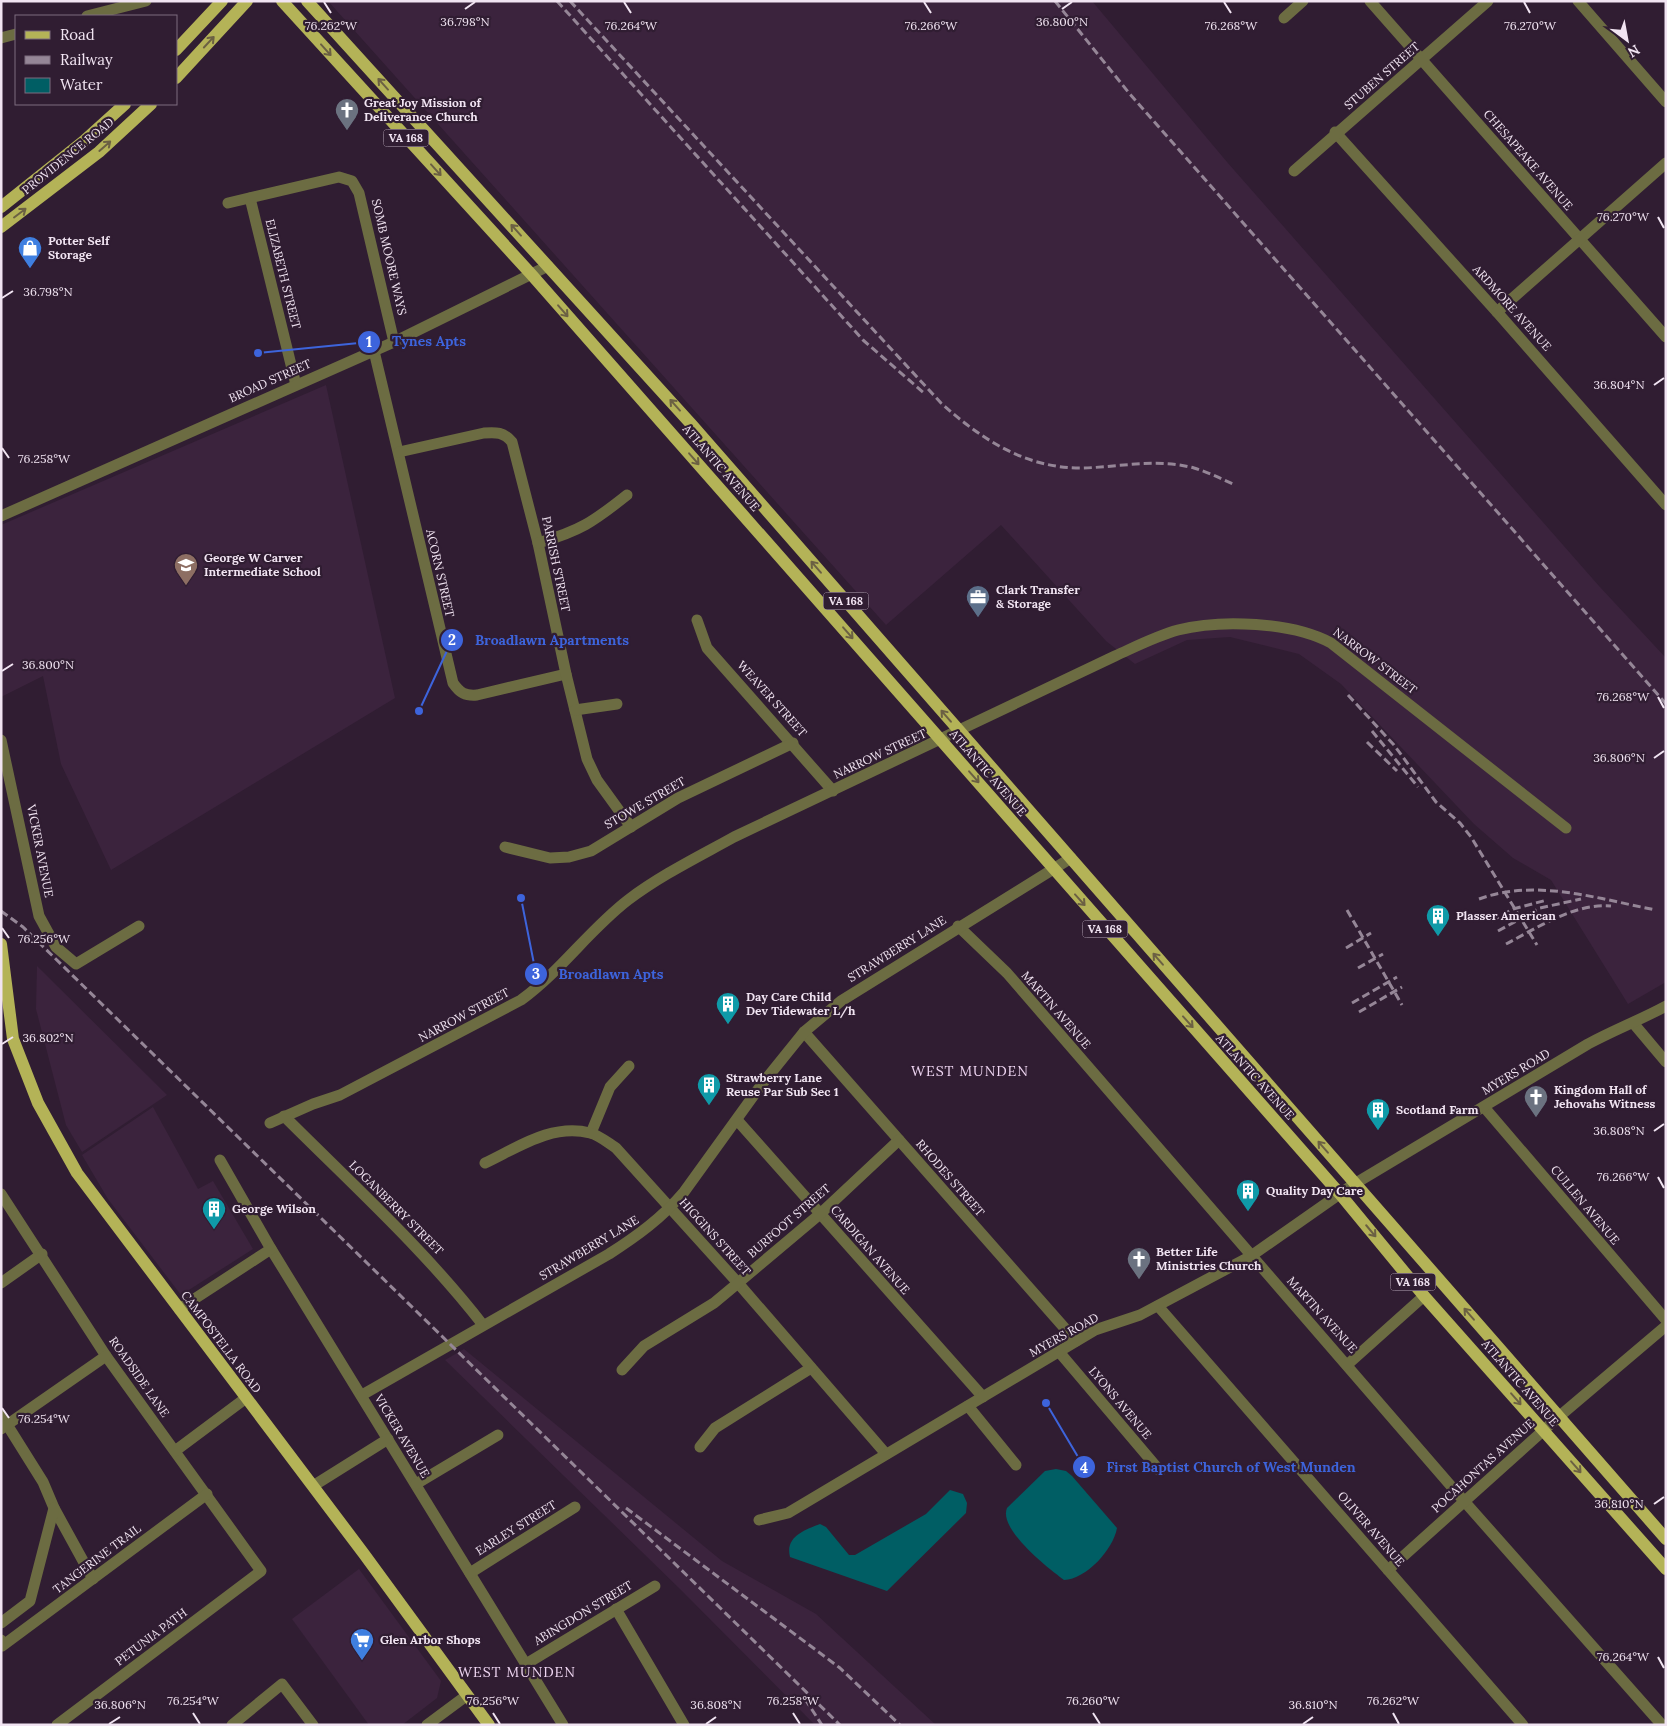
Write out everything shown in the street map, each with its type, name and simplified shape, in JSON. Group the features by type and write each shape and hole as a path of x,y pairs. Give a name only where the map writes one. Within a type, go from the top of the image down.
{"main road":[{"path":"178,48 222,1"},
{"path":"178,76 247,1"},
{"name":"ATLANTIC AVENUE","path":"282,1 531,274 942,740 1052,869 1340,1194 1424,1296 1666,1569"},
{"name":"ATLANTIC AVENUE","path":"307,1 692,425 1666,1539"},
{"name":"PROVIDENCE ROAD","path":"1,207 84,141 124,105"},
{"name":"PROVIDENCE ROAD","path":"1,228 99,152 150,105"},
{"path":"40,199 48,185 83,151 84,141"},
{"name":"CAMPOSTELLA ROAD","path":"1,945 13,1039 38,1103 77,1173 313,1486 489,1725"}],"street":[{"path":"91,15 146,1"},
{"path":"1284,18 1303,1"},
{"name":"CHESAPEAKE AVENUE","path":"1370,1 1666,337"},
{"name":"STUBEN STREET","path":"1294,171 1488,1"},
{"path":"1578,1 1666,102"},
{"path":"1,38 15,34"},
{"name":"ARDMORE AVENUE","path":"1336,133 1498,312 1666,505"},
{"path":"1498,312 1666,163"},
{"name":"SOMB MOORE WAYS","path":"250,198 340,177 352,180 359,192 394,342"},
{"path":"228,203 250,198"},
{"name":"ELIZABETH STREET","path":"250,198 296,385"},
{"name":"BROAD STREET","path":"1,516 394,342 548,266"},
{"name":"ACORN STREET","path":"374,351 399,452 448,670 453,684 458,691 466,696 566,674"},
{"name":"PARRISH STREET","path":"399,452 484,433 497,432 508,436 516,452 587,760 597,780 631,827"},
{"path":"538,543 577,530 596,520 626,495"},
{"name":"WEAVER STREET","path":"698,620 708,648 833,791"},
{"name":"NARROW STREET","path":"270,1123 340,1095 504,1010 539,987 604,921 628,900 662,878 734,838 960,732 1115,656 1170,633 1205,626 1275,625 1315,634 1331,643 1566,828"},
{"path":"575,710 616,704"},
{"name":"VICKER AVENUE","path":"1,740 39,916 56,947 76,964 139,926"},
{"name":"STOWE STREET","path":"505,846 550,858 570,857 591,851 678,798 793,743"},
{"name":"STRAWBERRY LANE","path":"362,1395 609,1254 646,1230 671,1208 776,1064 804,1032 841,1001 958,926 1070,858"},
{"name":"MARTIN AVENUE","path":"958,926 1007,973 1464,1501 1662,1725"},
{"name":"MYERS ROAD","path":"759,1520 788,1513 1060,1353 1095,1330 1130,1320 1251,1256 1355,1184 1596,1040 1617,1028 1634,1024 1666,1006"},
{"path":"1634,1024 1666,1062"},
{"name":"RHODES STREET","path":"804,1032 1076,1341"},
{"path":"485,1163 550,1133 569,1131 591,1133 610,1087 629,1066"},
{"name":"CULLEN AVENUE","path":"1484,1107 1666,1320"},
{"name":"LOGANBERRY STREET","path":"284,1116 450,1282 483,1325"},
{"name":"CARDIGAN AVENUE","path":"737,1120 983,1397"},
{"name":"HIGGINS STREET","path":"591,1133 622,1154 738,1283 886,1454"},
{"name":"BURFOOT STREET","path":"622,1370 644,1346 714,1303 820,1214 899,1140"},
{"name":"VICKER AVENUE","path":"220,1160 271,1249 563,1725"},
{"name":"ROADSIDE LANE","path":"1,1194 42,1254 106,1356 261,1571"},
{"path":"179,1309 271,1249"},
{"path":"1,1283 42,1254"},
{"path":"1347,1365 1424,1296"},
{"name":"OLIVER AVENUE","path":"1158,1306 1523,1725"},
{"name":"POCAHONTAS AVENUE","path":"1388,1570 1544,1430 1666,1326"},
{"name":"LYONS AVENUE","path":"1060,1353 1160,1471"},
{"path":"93,1579 54,1508 43,1482 3,1423 106,1356"},
{"path":"700,1447 715,1428 811,1368"},
{"path":"175,1451 246,1398"},
{"path":"968,1406 1016,1465"},
{"path":"416,1484 498,1435"},
{"path":"313,1486 388,1439"},
{"name":"TANGERINE TRAIL","path":"2,1643 93,1579 207,1494"},
{"name":"EARLEY STREET","path":"470,1573 575,1507"},
{"path":"1,1622 30,1601 54,1508"},
{"name":"PETUNIA PATH","path":"57,1725 261,1571"},
{"name":"ABINGDON STREET","path":"526,1664 655,1586"},
{"path":"616,1609 684,1725"},
{"path":"232,1725 282,1684 312,1725"},
{"path":"428,1725 466,1696"}],"shaded area":[{"path":"328,1 1092,1 1227,162 1599,586 1666,658 1666,982 1628,1004 1551,880 1513,858 1474,824 1341,684 1299,654 1230,637 1187,640 1135,664 1106,641 1001,525 886,625"},
{"name":"George W Carver Intermediate School","path":"326,385 395,698 111,870 61,764 43,676 1,697 1,525"},
{"path":"37,966 167,1095 82,1152 66,1125 36,1009"},
{"path":"153,1107 198,1189 213,1181 253,1249 181,1295 108,1199 82,1155"},
{"path":"464,1349 722,1561 816,1614 936,1725 815,1725 680,1589 445,1360"},
{"path":"359,1569 441,1681 437,1698 402,1725 369,1725 292,1619"}],"water":[{"path":"1056,1469 1066,1471 1072,1476 1117,1528 1110,1545 1097,1562 1081,1575 1064,1580 1026,1547 1017,1537 1006,1517 1007,1508 1045,1471"},
{"path":"950,1490 963,1494 967,1503 966,1513 887,1591 790,1557 790,1544 793,1539 802,1532 820,1524 826,1527 849,1555 855,1555 926,1514"}],"railway":[{"path":"557,1 863,340 924,393"},
{"path":"570,1 941,403 988,440 1024,457 1062,467 1083,468 1152,463 1180,465 1214,475 1233,484"},
{"path":"1055,1 1129,93 1666,704"},
{"path":"1348,695 1394,745 1436,802 1460,823 1471,837 1537,945"},
{"path":"1372,731 1418,787"},
{"path":"1367,742 1397,771"},
{"path":"1479,899 1501,893 1545,890 1568,892 1656,910"},
{"path":"1498,931 1540,908 1581,899"},
{"path":"1492,921 1513,909 1547,900"},
{"path":"1506,944 1570,912 1583,908 1611,906"},
{"path":"1347,910 1402,1005"},
{"path":"1,911 23,927 840,1725"},
{"path":"1346,948 1371,933"},
{"path":"1358,968 1383,954"},
{"path":"1352,1003 1397,977"},
{"path":"1359,1012 1402,987"},
{"path":"626,1508 840,1668 900,1725"},
{"path":"805,1699 822,1725"}],"place":[{"name":"Great Joy Mission of Deliverance Church","path":"347,131"},
{"name":"Potter Self Storage","path":"30,269"},
{"name":"Tynes Apts","path":"258,353"},
{"name":"George W Carver Intermediate School","path":"186,586"},
{"name":"Clark Transfer & Storage","path":"978,618"},
{"name":"Broadlawn Apartments","path":"419,711"},
{"name":"Broadlawn Apts","path":"521,898"},
{"name":"Plasser American","path":"1438,937"},
{"name":"Day Care Child Dev Tidewater L/h","path":"728,1025"},
{"name":"Strawberry Lane Reuse Par Sub Sec 1","path":"709,1106"},
{"name":"Kingdom Hall of Jehovahs Witness","path":"1536,1118"},
{"name":"Scotland Farm","path":"1378,1131"},
{"name":"Quality Day Care","path":"1248,1212"},
{"name":"George Wilson","path":"214,1230"},
{"name":"Better Life Ministries Church","path":"1139,1280"},
{"name":"First Baptist Church of West Munden","path":"1046,1403"},
{"name":"Glen Arbor Shops","path":"362,1661"}],"district":[{"name":"WEST MUNDEN","path":"970,1071"},
{"name":"WEST MUNDEN","path":"517,1672"}]}
